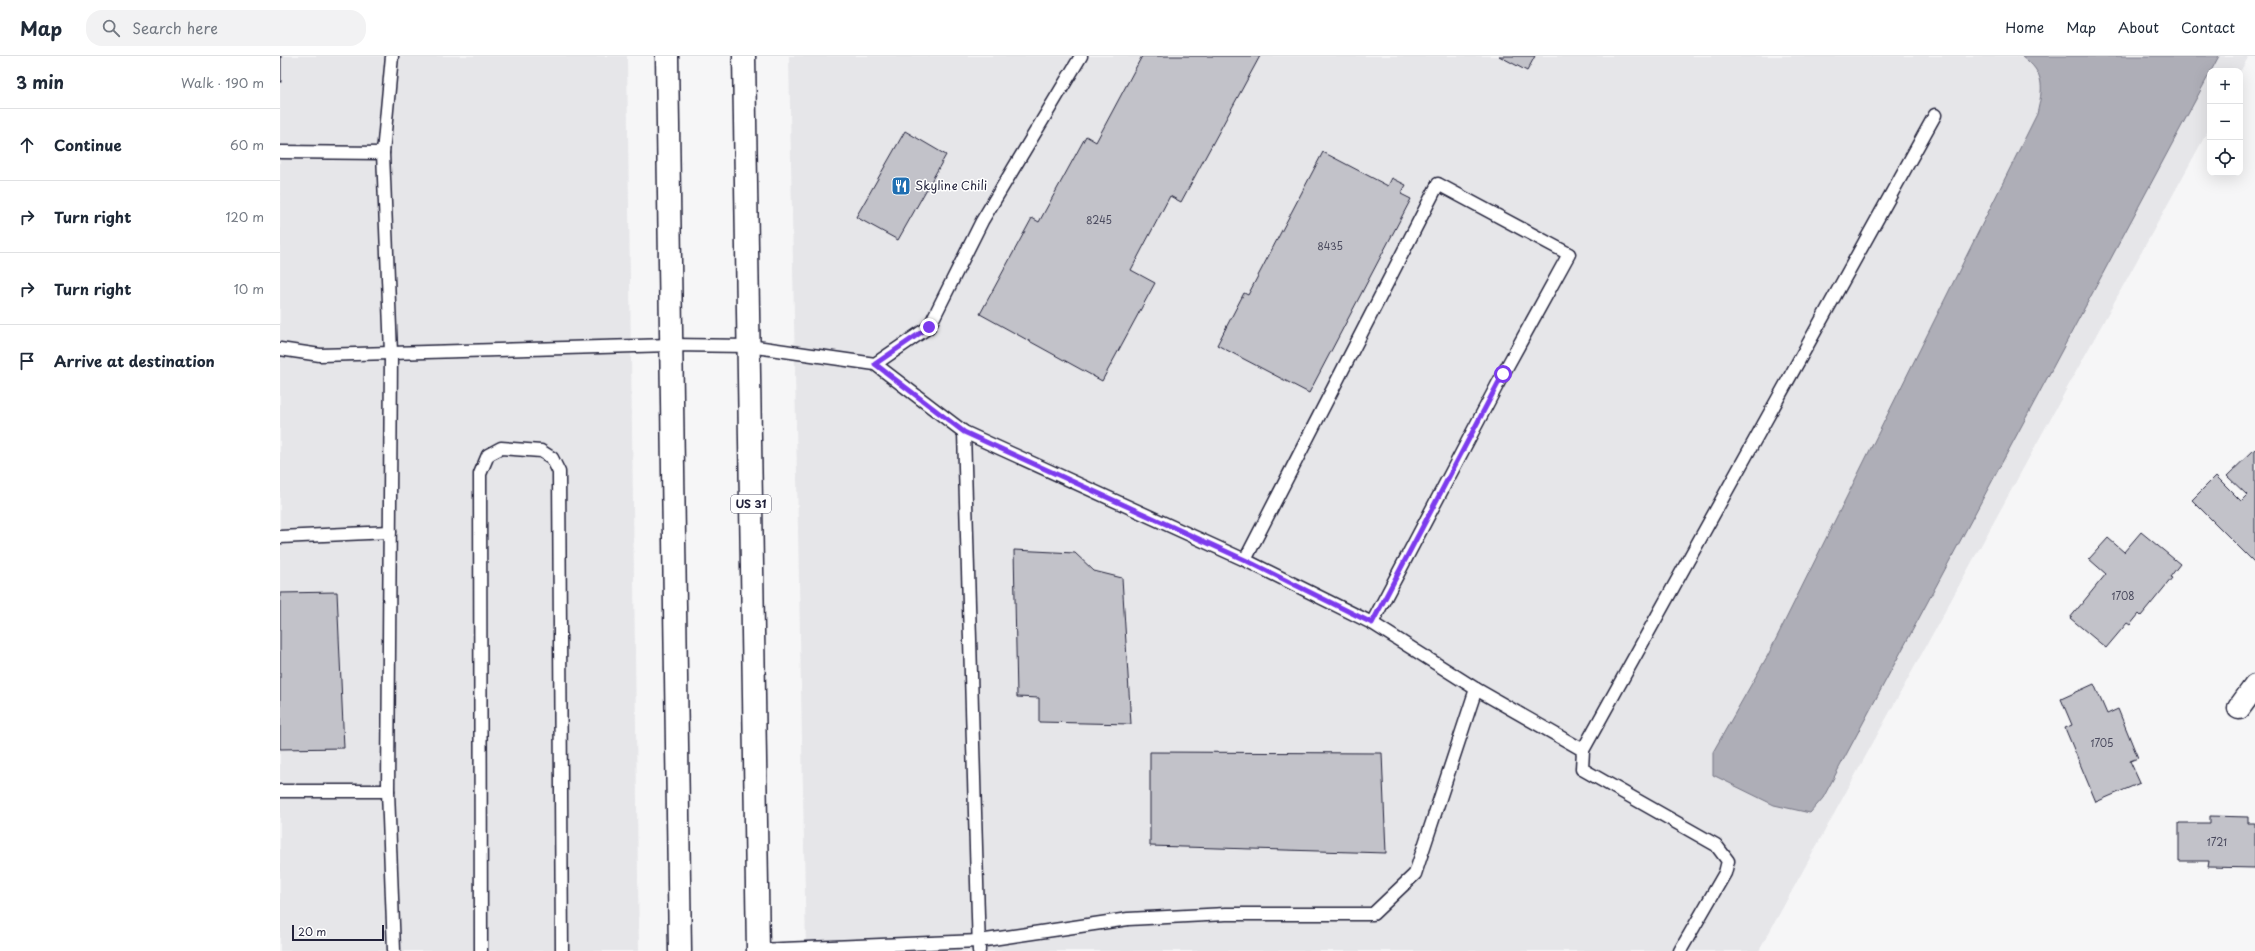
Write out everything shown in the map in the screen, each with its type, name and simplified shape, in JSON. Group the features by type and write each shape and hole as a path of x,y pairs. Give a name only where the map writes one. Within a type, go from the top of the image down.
{"main road":[{"path":"667,56 680,951"},
{"name":"US 31","path":"744,56 758,951"},
{"path":"2239,708 2255,686"}],"lane":[{"path":"392,56 383,153 391,353 388,791 394,951"},
{"path":"875,364 929,327 982,221 1081,56"},
{"path":"1680,951 1725,873 1728,860 1716,845 1582,768 1583,750 1935,115"},
{"path":"280,152 383,153"},
{"path":"1245,560 1438,184 1569,254 1499,381 1372,623"},
{"path":"280,349 320,355 671,345 749,346 875,364 964,432 1245,560 1372,623 1476,689 1583,750"},
{"path":"964,432 979,946"},
{"path":"481,951 480,474 488,455 501,448 541,450 552,458 559,472 562,951"},
{"path":"280,537 390,532"},
{"path":"758,951 979,946 1128,918 1226,914 1373,914 1415,874 1476,689"},
{"path":"280,791 388,791"}],"shaded area":[{"path":"280,56 627,56 639,951 280,951"},
{"path":"789,56 2249,56 2242,68 2207,68 2207,132 1759,951 806,951"},
{"path":"2022,56 2219,56 2213,68 2207,68 2207,78 1823,798 1810,813 1774,805 1713,775 1713,752 1768,655 2037,114 2041,96 2041,82 2039,75 2030,63"}],"building":[{"path":"281,56 281,82 280,82"},
{"path":"1142,56 1260,56 1181,202 1170,196 1131,270 1155,283 1102,381 980,314 1032,218 1039,222 1086,136 1096,142"},
{"path":"1499,56 1535,56 1527,71"},
{"path":"905,131 946,155 898,240 856,217"},
{"path":"1323,152 1388,186 1392,178 1406,185 1401,194 1411,199 1309,393 1217,345 1244,293 1248,295"},
{"path":"2255,449 2255,563 2192,500 2216,476 2241,501 2247,495 2227,476"},
{"path":"2141,532 2180,564 2170,577 2172,578 2141,616 2139,614 2130,625 2127,623 2106,648 2070,618 2106,574 2089,559 2108,538 2124,552"},
{"path":"1014,550 1075,553 1094,571 1122,578 1131,724 1039,722 1039,698 1017,697"},
{"path":"337,592 344,748 280,749 280,593"},
{"path":"2094,684 2107,714 2118,709 2138,758 2130,761 2140,783 2096,802 2065,728 2072,725 2061,699"},
{"path":"1150,752 1382,753 1386,853 1150,846"},
{"path":"2210,816 2248,817 2248,823 2255,823 2255,868 2208,867 2209,861 2179,861 2179,823 2210,823"}],"place":[{"name":"Skyline Chili","path":"901,186"}],"route":[{"path":"929,327 875,364 964,432 1245,560 1372,623 1503,374"}]}
